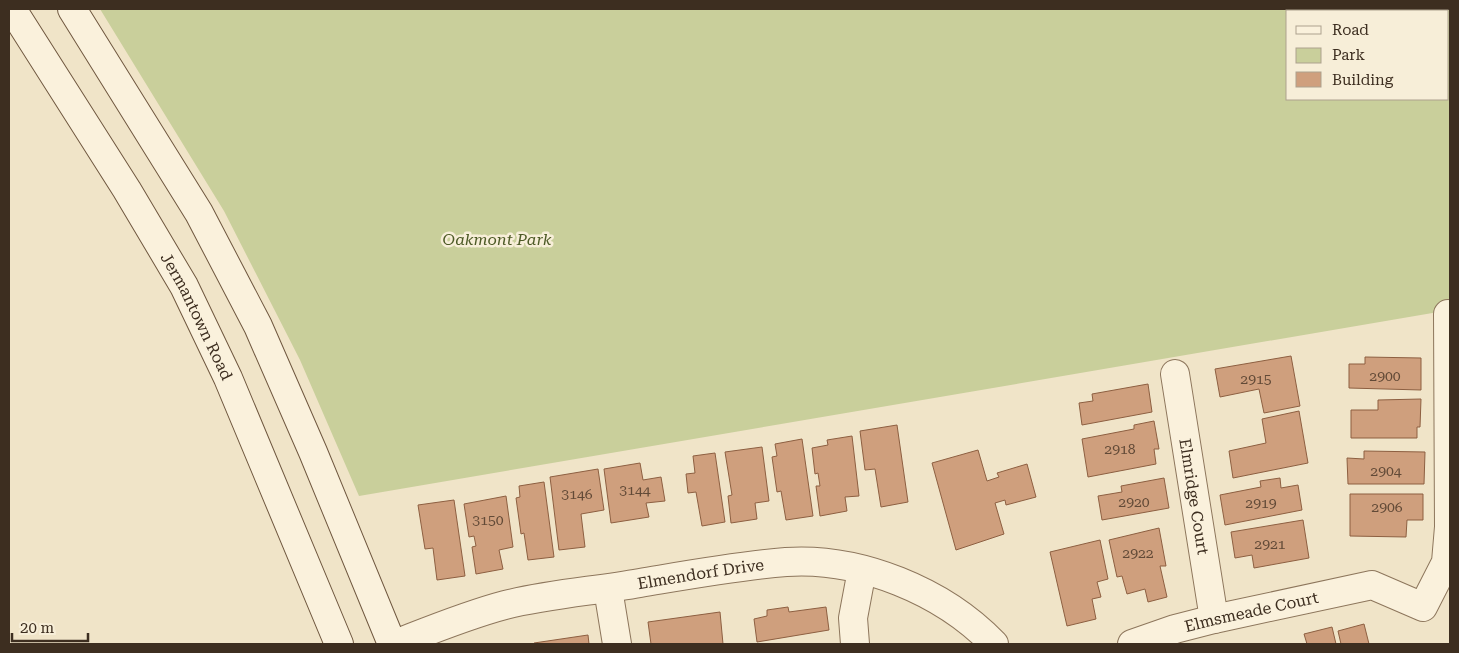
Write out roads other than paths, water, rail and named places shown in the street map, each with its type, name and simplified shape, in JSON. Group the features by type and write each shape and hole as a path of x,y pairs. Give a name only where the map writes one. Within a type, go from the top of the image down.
{"street":[{"name":"Jermantown Road","path":"12,9 127,190 184,286 228,378 339,644"},
{"path":"72,9 199,213 258,326 393,644"},
{"name":"Elmsmeade Court","path":"1132,644 1175,629 1214,619 1372,585 1423,607 1446,562 1449,527 1448,314"},
{"name":"Elmridge Court","path":"1175,374 1214,619"},
{"name":"Elmendorf Drive","path":"393,644 459,619 506,605 787,562 821,563 862,570 912,586 958,614 994,644"},
{"path":"855,644 853,618 862,570"},
{"path":"608,588 617,644"}],"park label":[{"name":"Oakmont Park","path":"497,239"}]}
